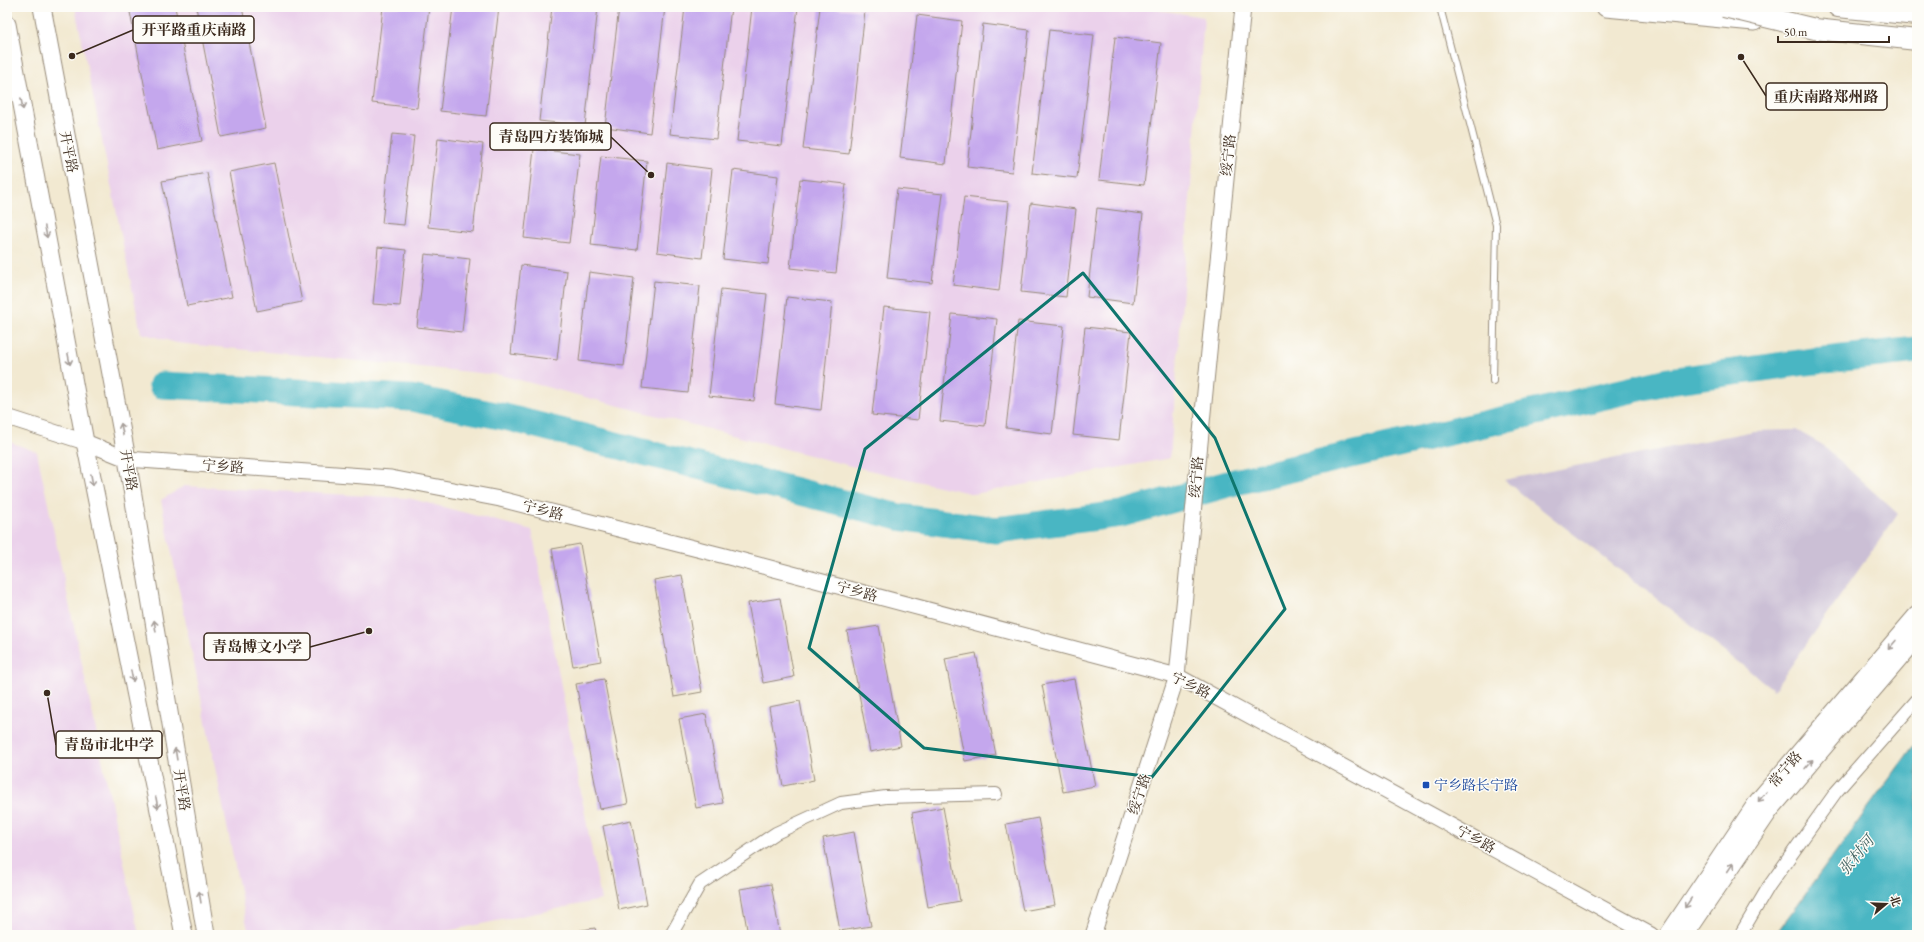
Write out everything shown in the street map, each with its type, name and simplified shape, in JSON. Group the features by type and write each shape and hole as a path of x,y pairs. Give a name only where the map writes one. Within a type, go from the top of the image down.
{"highway":[{"path":"1724,7 1815,29 1917,40"},
{"path":"1838,7 1917,15"}],"main road":[{"name":"开平路","path":"42,7 127,459 206,935"},
{"path":"1606,7 1917,36"},
{"name":"开平路","path":"7,24 85,442 184,935"},
{"name":"常宁路","path":"1668,935 1758,801 1917,615"},
{"name":"常宁路","path":"1685,935 1770,810 1917,638"}],"street":[{"name":"绥宁路","path":"1093,935 1177,676 1199,438 1243,7"},
{"name":"宁乡路","path":"7,418 85,442 127,459 390,478 500,499 736,559 1177,676 1651,935"},
{"path":"1740,935 1769,886 1836,792 1917,700"},
{"path":"671,935 700,884 776,833 841,803 886,797 996,794"}],"lane":[{"path":"1440,7 1496,225 1493,381"}],"highlighted area":[{"path":"1083,273 1215,438 1285,609 1152,777 924,748 809,648 865,449"}],"shaded area":[{"path":"75,7 1139,7 1204,17 1170,458 974,494 851,466 500,375 177,343 141,333"},
{"path":"1796,430 1821,444 1898,514 1774,690 1504,480 1754,431"},
{"path":"7,441 37,452 139,934 7,935"},
{"path":"184,486 408,498 532,530 601,900 427,935 249,935 161,500"}],"water":[{"name":"张村河","path":"1917,741 1917,935 1775,935"}],"building":[{"path":"129,7 175,7 202,141 157,150"},
{"path":"196,7 242,7 266,128 221,137"},
{"path":"383,7 429,7 417,108 372,103"},
{"path":"453,7 499,7 486,116 440,111"},
{"path":"552,7 598,7 585,126 539,121"},
{"path":"619,7 665,7 650,133 605,127"},
{"path":"685,7 731,7 716,139 670,134"},
{"path":"752,7 798,7 782,146 737,141"},
{"path":"820,7 865,11 849,154 803,149"},
{"path":"917,15 962,21 946,164 900,158"},
{"path":"983,24 1029,30 1012,172 967,167"},
{"path":"1049,30 1094,35 1077,178 1032,173"},
{"path":"1115,37 1161,43 1144,185 1099,180"},
{"path":"392,134 414,136 404,225 382,223"},
{"path":"438,138 483,144 473,232 428,227"},
{"path":"534,149 580,154 569,243 524,238"},
{"path":"601,156 647,161 637,250 591,245"},
{"path":"274,163 302,302 257,311 229,172"},
{"path":"667,163 712,169 702,258 657,252"},
{"path":"733,170 778,176 768,264 723,259"},
{"path":"207,173 232,297 187,306 162,181"},
{"path":"800,179 846,184 836,273 790,268"},
{"path":"897,189 943,194 932,283 887,278"},
{"path":"964,197 1009,202 999,291 953,285"},
{"path":"1031,203 1076,209 1066,297 1021,292"},
{"path":"1097,208 1143,214 1133,303 1087,297"},
{"path":"378,247 406,250 400,306 373,304"},
{"path":"425,254 470,259 462,332 417,327"},
{"path":"521,265 567,271 557,360 511,354"},
{"path":"589,272 634,278 624,366 579,361"},
{"path":"654,281 700,286 688,393 642,388"},
{"path":"721,289 767,294 754,401 709,396"},
{"path":"787,297 832,302 821,410 775,404"},
{"path":"884,307 930,312 918,420 872,415"},
{"path":"952,314 997,319 985,426 940,421"},
{"path":"1018,321 1064,326 1052,434 1006,428"},
{"path":"1085,327 1131,332 1119,440 1073,435"},
{"path":"580,544 601,661 573,666 552,549"},
{"path":"682,575 702,692 674,697 654,580"},
{"path":"780,598 794,677 763,683 748,603"},
{"path":"879,626 901,746 870,752 847,631"},
{"path":"976,653 996,755 965,761 945,659"},
{"path":"604,679 628,804 600,809 576,684"},
{"path":"1074,679 1095,786 1063,792 1042,685"},
{"path":"800,701 814,780 783,786 769,707"},
{"path":"706,714 723,803 696,808 679,719"},
{"path":"943,807 960,901 928,907 912,813"},
{"path":"1038,818 1055,905 1023,911 1006,824"},
{"path":"631,820 647,904 619,910 603,826"},
{"path":"854,832 871,926 840,931 823,838"},
{"path":"771,884 780,935 748,935 740,889"},
{"path":"595,928 597,935 563,935 563,933"}],"waterway":[{"path":"162,385 411,398 505,417 899,517 996,530 1121,514 1235,482 1669,381 1806,362 1917,350"}],"place":[{"name":"开平路重庆南路","path":"72,56"},
{"name":"重庆南路郑州路","path":"1741,57"},
{"name":"青岛四方装饰城","path":"651,175"},
{"name":"青岛博文小学","path":"369,631"},
{"name":"青岛市北中学","path":"47,693"},
{"name":"宁乡路长宁路","path":"1426,785"}]}
